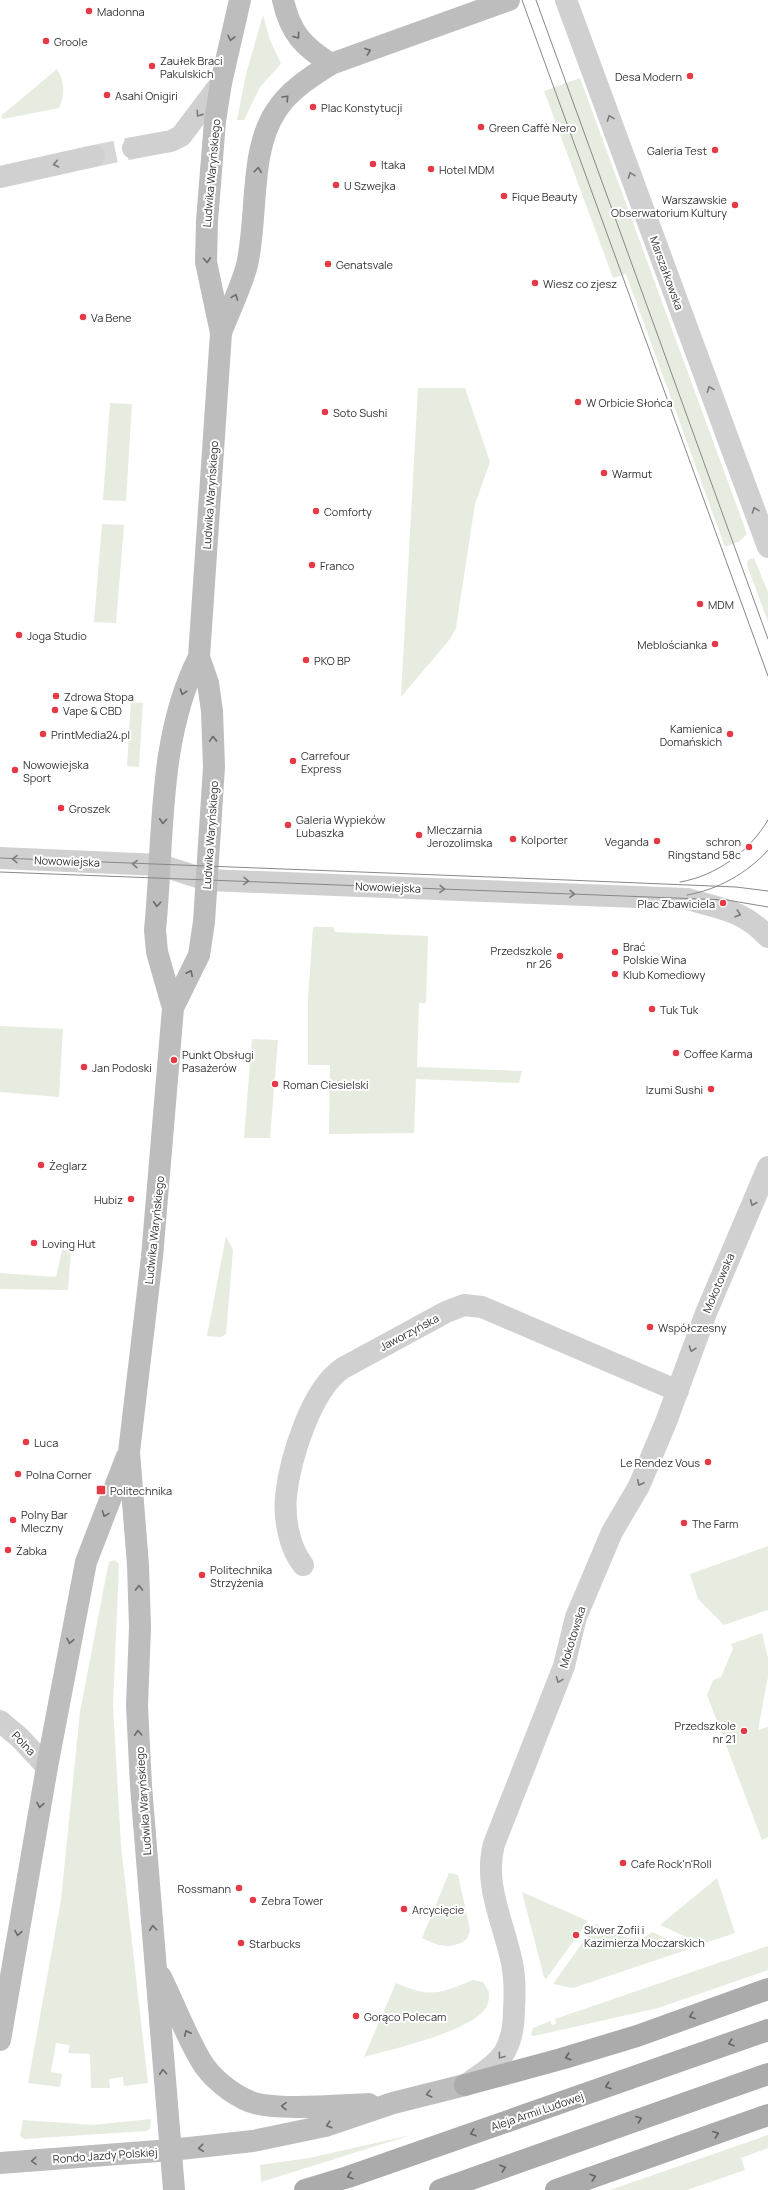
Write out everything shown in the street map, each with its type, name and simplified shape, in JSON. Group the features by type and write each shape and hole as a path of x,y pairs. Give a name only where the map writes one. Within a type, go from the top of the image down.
{"main road":[{"path":"221,83 240,0"},
{"path":"283,0 288,20 300,39 309,50 331,64 509,0"},
{"name":"Ludwika Waryńskiego","path":"221,333 247,266 255,210 260,151 266,131 275,111 286,98 314,75 331,64"},
{"name":"Ludwika Waryńskiego","path":"173,1008 199,955 203,933 214,767 212,711 208,683 199,657 221,333 206,262 210,165 221,83"},
{"name":"Ludwika Waryńskiego","path":"171,2150 141,1786 137,1706 140,1627 138,1565 129,1452 152,1257 173,1008 157,952 155,930 167,772 178,708 187,680 199,657"},
{"name":"Ludwika Waryńskiego","path":"0,2040 47,1767 86,1562 129,1452"},
{"path":"156,1967 201,2060 214,2078 251,2102 281,2106 393,2103"},
{"path":"171,2150 235,2144 325,2126 393,2103 561,2059 637,2036 768,1989"},
{"name":"Aleja Armii Ludowej","path":"305,2190 348,2177 768,2030"},
{"path":"440,2190 768,2074"},
{"path":"556,2190 768,2115"},
{"name":"Rondo Jazdy Polskiej","path":"0,2163 171,2150 174,2190"}],"street":[{"name":"Marszałkowska","path":"566,0 768,547"},
{"path":"133,148 171,141 181,136 221,83"},
{"path":"0,177 94,156"},
{"name":"Nowowiejska","path":"0,858 160,865 207,880 688,899 745,916 756,924 768,937"},
{"name":"Mokotowska","path":"465,2085 493,2066 504,2053 510,2040 514,2020 512,1964 497,1913 490,1870 494,1844 564,1666 576,1617 612,1532 639,1486 678,1391 706,1313 768,1167"},
{"name":"Jaworzyńska","path":"303,1565 296,1556 288,1529 286,1497 291,1468 305,1427 320,1394 335,1374 343,1368 446,1312 464,1306 482,1307 678,1391"},
{"name":"Polna","path":"0,1721 20,1738 47,1767"}],"shaded area":[{"path":"263,15 270,40 281,64 260,87 244,120 237,120 246,74"},
{"path":"57,69 63,84 63,93 59,108 3,119 1,116"},
{"path":"580,78 747,534 740,541 725,547 626,274 613,278 544,91"},
{"path":"418,388 465,388 490,462 475,504 456,628 450,639 401,697"},
{"path":"110,403 132,404 126,501 103,500"},
{"path":"102,524 124,525 116,623 94,622"},
{"path":"754,558 768,592 768,622 747,565 748,560"},
{"path":"131,702 143,703 139,767 127,766"},
{"path":"313,927 333,927 335,932 428,936 426,1003 419,1003 417,1067 522,1071 519,1083 416,1079 414,1133 329,1134 330,1065 308,1065 308,998"},
{"path":"0,1026 63,1029 59,1097 0,1092"},
{"path":"252,1039 278,1040 270,1138 244,1138"},
{"path":"226,1236 233,1250 226,1334 221,1337 207,1336"},
{"path":"62,1250 71,1251 68,1290 0,1289 0,1273 56,1277"},
{"path":"768,1546 768,1610 724,1625 698,1599 690,1574"},
{"path":"115,1560 119,1564 113,1705 121,1846 148,2083 124,2086 123,2077 109,2079 110,2088 91,2088 90,2054 68,2053 70,2045 56,2043 51,2072 62,2074 60,2087 28,2083 61,1900 80,1712 108,1566 109,1562"},
{"name":"Przedszkole nr 21","path":"762,1633 768,1658 768,1677 758,1730 768,1727 768,1837 762,1840 707,1695 713,1680 721,1677 733,1649 731,1644"},
{"path":"449,1873 458,1875 470,1930 467,1938 463,1942 446,1946 422,1938"},
{"path":"717,1878 735,1933 702,1944 660,1925"},
{"path":"522,1892 588,1921 546,1979 544,1977"},
{"path":"596,1924 624,1937 631,1938 645,1936 652,1932 689,1949 573,1988 553,1984"},
{"path":"768,1946 768,1970 658,2008 534,2036 531,2035 533,2028 550,2021 552,2025 556,2024 555,2019"},
{"path":"473,1980 483,1982 489,1992 485,2009 476,2017 463,2025 429,2039 364,2057 396,1983 418,1991 434,1992 442,1991"},
{"path":"151,2119 150,2129 146,2131 24,2139 20,2136 23,2120 93,2125"},
{"path":"411,2135 261,2182 260,2165 309,2158"},
{"path":"768,2135 768,2148 741,2158 745,2170 687,2190 610,2190"}],"tunnel":[{"path":"94,156 133,148"}],"tram line":[{"path":"522,0 768,676"},
{"path":"536,0 768,639"},
{"path":"680,882 706,874 730,861 751,842 768,820"},
{"path":"687,895 721,885 751,866 768,850"},
{"path":"0,858 736,887 768,891"},
{"path":"0,872 727,900 768,907"}],"place":[{"name":"Madonna","path":"89,11"},
{"name":"Groole","path":"46,41"},
{"name":"Zaułek Braci Pakulskich","path":"152,66"},
{"name":"Desa Modern","path":"690,76"},
{"name":"Asahi Onigiri","path":"107,95"},
{"name":"Plac Konstytucji","path":"313,107"},
{"name":"Green Caffè Nero","path":"481,127"},
{"name":"Galeria Test","path":"715,150"},
{"name":"Itaka","path":"373,164"},
{"name":"Hotel MDM","path":"431,169"},
{"name":"U Szwejka","path":"336,185"},
{"name":"Fique Beauty","path":"504,196"},
{"name":"Warszawskie Obserwatorium Kultury","path":"735,205"},
{"name":"Genatsvale","path":"328,264"},
{"name":"Wiesz co zjesz","path":"535,283"},
{"name":"Va Bene","path":"83,317"},
{"name":"W Orbicie Słońca","path":"578,402"},
{"name":"Soto Sushi","path":"325,412"},
{"name":"Warmut","path":"604,473"},
{"name":"Comforty","path":"316,511"},
{"name":"Franco","path":"312,565"},
{"name":"MDM","path":"700,604"},
{"name":"Joga Studio","path":"19,635"},
{"name":"Meblościanka","path":"715,644"},
{"name":"PKO BP","path":"306,660"},
{"name":"Zdrowa Stopa","path":"56,696"},
{"name":"Vape & CBD","path":"55,710"},
{"name":"PrintMedia24.pl","path":"43,734"},
{"name":"Kamienica Domańskich","path":"730,734"},
{"name":"Carrefour Express","path":"293,761"},
{"name":"Nowowiejska Sport","path":"15,770"},
{"name":"Groszek","path":"61,808"},
{"name":"Galeria Wypieków Lubaszka","path":"288,825"},
{"name":"Mleczarnia Jerozolimska","path":"419,835"},
{"name":"Kolporter","path":"513,839"},
{"name":"Veganda","path":"657,841"},
{"name":"schron Ringstand 58c","path":"749,847"},
{"name":"Plac Zbawiciela","path":"723,903"},
{"name":"Brać Polskie Wina","path":"615,952"},
{"name":"Przedszkole nr 26","path":"560,956"},
{"name":"Klub Komediowy","path":"615,974"},
{"name":"Tuk Tuk","path":"652,1009"},
{"name":"Coffee Karma","path":"676,1053"},
{"name":"Punkt Obsługi Pasażerów","path":"174,1060"},
{"name":"Jan Podoski","path":"84,1067"},
{"name":"Roman Ciesielski","path":"275,1084"},
{"name":"Izumi Sushi","path":"711,1089"},
{"name":"Żeglarz","path":"41,1165"},
{"name":"Hubiz","path":"131,1199"},
{"name":"Loving Hut","path":"34,1243"},
{"name":"Współczesny","path":"650,1327"},
{"name":"Luca","path":"26,1442"},
{"name":"Le Rendez Vous","path":"708,1462"},
{"name":"Polna Corner","path":"18,1474"},
{"name":"Politechnika","path":"101,1490"},
{"name":"Polny Bar Mleczny","path":"13,1520"},
{"name":"The Farm","path":"684,1523"},
{"name":"Żabka","path":"8,1550"},
{"name":"Politechnika Strzyżenia","path":"202,1575"},
{"name":"Przedszkole nr 21","path":"744,1731"},
{"name":"Cafe Rock'n'Roll","path":"623,1863"},
{"name":"Rossmann","path":"239,1888"},
{"name":"Zebra Tower","path":"253,1900"},
{"name":"Arcycięcie","path":"404,1909"},
{"name":"Skwer Zofii i Kazimierza Moczarskich","path":"576,1935"},
{"name":"Starbucks","path":"241,1943"},
{"name":"Gorąco Polecam","path":"356,2016"}]}
